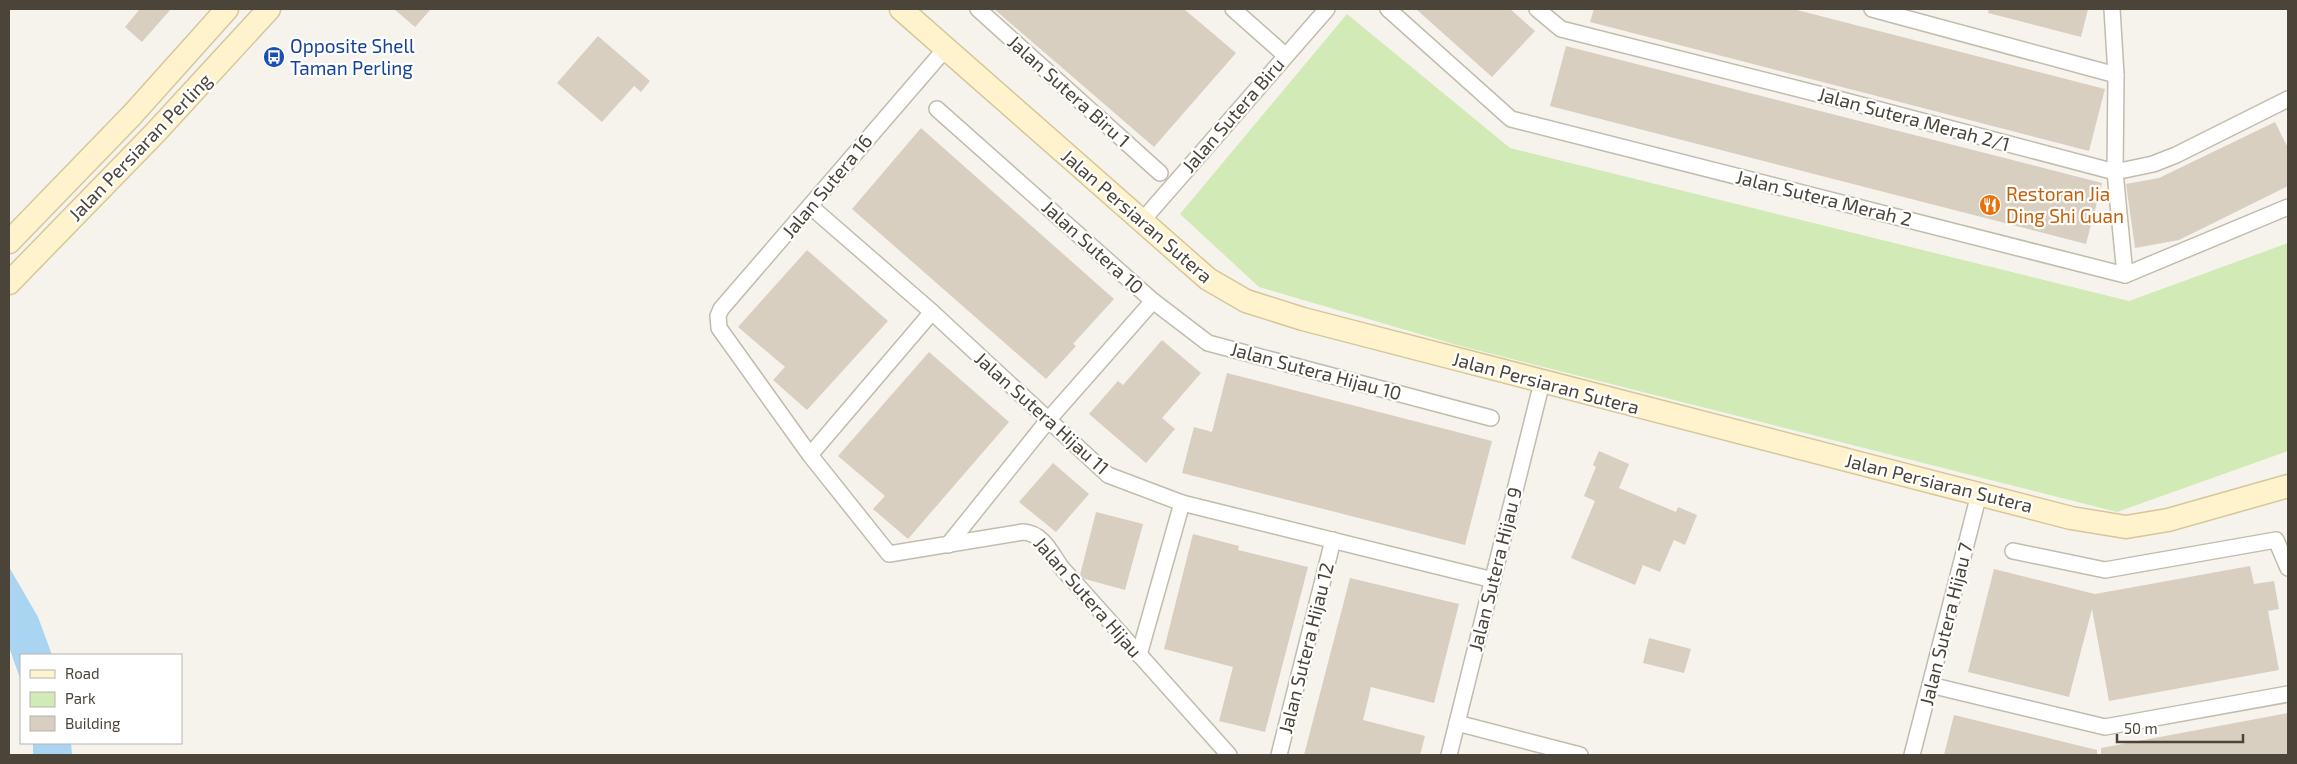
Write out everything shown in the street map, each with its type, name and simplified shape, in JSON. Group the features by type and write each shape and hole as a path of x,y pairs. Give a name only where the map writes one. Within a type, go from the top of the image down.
{"street":[{"name":"Jalan Persiaran Perling","path":"9,242 132,115 227,9"},
{"name":"Jalan Persiaran Perling","path":"9,283 155,133 269,9"},
{"name":"Jalan Persiaran Sutera","path":"901,9 1208,279 1246,301 1303,319 1542,382 2071,518 2126,527 2168,520 2288,486"},
{"name":"Jalan Sutera Biru 1","path":"978,9 1160,173"},
{"path":"1233,9 1284,55"},
{"name":"Jalan Sutera Biru","path":"1141,222 1284,55 1327,9"},
{"name":"Jalan Sutera Merah 2","path":"1388,9 1511,119 2125,275"},
{"name":"Jalan Sutera Merah 2/1","path":"1537,9 1561,29 1846,101 2115,172 2153,164 2176,155 2288,99"},
{"path":"1872,9 2116,75"},
{"path":"2112,9 2116,75 2115,172 2125,275 2288,207"},
{"name":"Jalan Sutera 16","path":"719,328 718,316 721,309 946,48"},
{"name":"Jalan Sutera 10","path":"937,109 1153,301 1049,419 948,545"},
{"name":"Jalan Sutera Hijau 11","path":"810,206 932,312 1108,475 1182,503 1493,580"},
{"name":"Jalan Sutera Hijau 10","path":"1153,301 1208,343 1491,418"},
{"path":"810,454 932,312"},
{"name":"Jalan Sutera Hijau","path":"719,328 810,454 889,554 1023,532 1036,535 1043,540 1061,568 1229,755"},
{"name":"Jalan Sutera Hijau 9","path":"1449,755 1542,382"},
{"name":"Jalan Sutera Hijau 7","path":"1912,755 1980,494"},
{"path":"1139,655 1182,503"},
{"path":"2013,551 2106,570 2282,537 2288,568"},
{"name":"Jalan Sutera Hijau 12","path":"1279,755 1333,540"},
{"path":"1930,685 2106,727 2288,694"},
{"path":"1457,723 1580,755"}],"green space":[{"path":"1347,14 1510,148 2129,301 2288,243 2288,451 2117,512 1457,345 1259,287 1180,214"}],"water":[{"path":"9,567 38,617 52,654 20,654 20,678 9,647"},
{"path":"33,744 71,744 72,755 33,755"}],"building":[{"path":"140,9 171,9 142,42 125,27"},
{"path":"394,9 431,9 415,27"},
{"path":"994,9 1184,9 1236,53 1154,147"},
{"path":"1416,9 1510,9 1535,31 1492,77"},
{"path":"1594,9 1793,9 2105,89 2089,151 1590,22"},
{"path":"1989,9 2088,9 2081,37 1988,13"},
{"path":"598,36 650,81 641,92 634,86 602,122 557,83"},
{"path":"1566,46 2102,183 2086,244 1550,106"},
{"path":"2275,122 2288,148 2288,186 2179,240 2135,248 2126,184 2159,178"},
{"path":"921,128 1114,299 1073,344 1076,346 1046,379 852,209"},
{"path":"807,250 888,321 807,410 773,380 785,367 738,327"},
{"path":"1162,340 1201,373 1162,418 1175,429 1146,463 1089,414 1118,381 1123,385"},
{"path":"929,352 1009,422 908,539 873,509 885,496 838,456"},
{"path":"1227,373 1492,441 1465,545 1182,473 1194,427 1212,432"},
{"path":"1599,451 1629,464 1619,488 1676,512 1678,507 1697,515 1685,545 1674,540 1660,572 1643,565 1635,585 1571,558 1595,501 1584,496 1596,467 1593,465"},
{"path":"1053,463 1089,494 1056,532 1019,502"},
{"path":"1096,512 1143,524 1125,590 1085,579 1080,575"},
{"path":"1193,534 1239,546 1238,550 1308,567 1265,732 1219,721 1233,667 1164,649"},
{"path":"2250,566 2254,584 2274,581 2279,609 2268,611 2279,670 2109,701 2092,609 2069,697 1968,672 1994,569 2095,594"},
{"path":"1350,578 1459,604 1434,703 1371,687 1363,720 1425,736 1420,755 1304,755"},
{"path":"1649,638 1691,649 1684,673 1643,663"},
{"path":"2288,713 2288,755 2101,755 2101,748"},
{"path":"1954,715 2097,750 2097,755 1944,755"}],"place":[{"name":"Opposite Shell Taman Perling","path":"274,57"},
{"name":"Restoran Jia Ding Shi Guan","path":"1990,205"}]}
